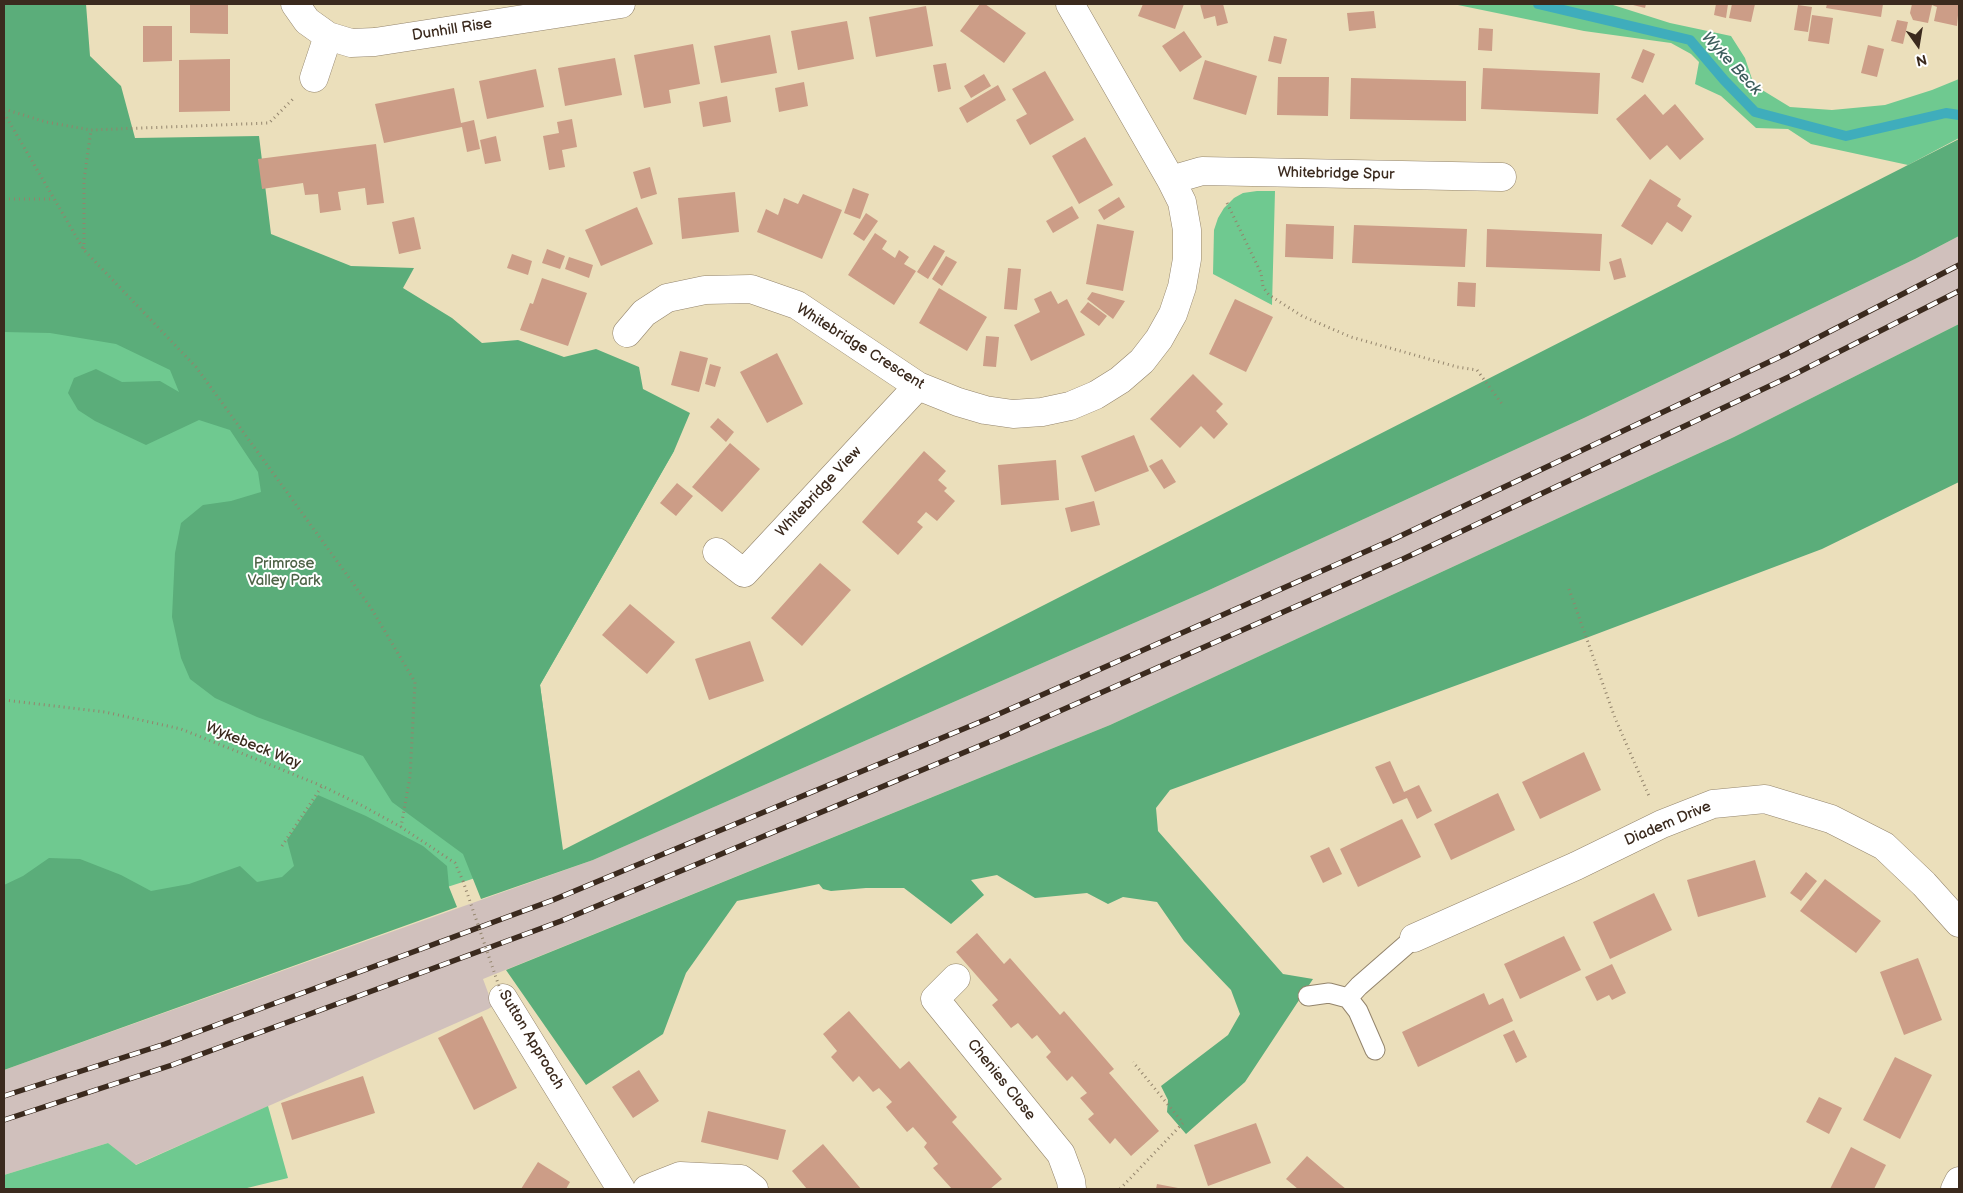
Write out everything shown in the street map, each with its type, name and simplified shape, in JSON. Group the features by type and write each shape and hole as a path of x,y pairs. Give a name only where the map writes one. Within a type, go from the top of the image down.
{"street":[{"path":"295,4 307,20 328,36 314,78"},
{"name":"Dunhill Rise","path":"328,36 351,43 375,42 621,4"},
{"name":"Whitebridge Crescent","path":"627,333 644,313 667,298 705,290 750,289 797,305 918,386 958,402 985,410 1014,414 1042,412 1070,406 1096,395 1120,380 1142,361 1159,339 1173,314 1182,287 1187,259 1187,230 1182,202 1171,180 1070,4"},
{"name":"Whitebridge Spur","path":"1171,180 1202,171 1502,178"},
{"name":"Whitebridge View","path":"717,552 744,573 918,386"},
{"name":"Diadem Drive","path":"1414,938 1576,866 1662,824 1713,804 1765,799 1831,819 1884,846 1924,884 1959,923"},
{"name":"Chenies Close","path":"956,978 935,999 1061,1154 1072,1189"},
{"name":"Sutton Approach","path":"503,998 621,1189"},
{"path":"647,1189 680,1176 741,1179 754,1189"},
{"path":"1955,1189 1959,1181"}],"lane":[{"path":"1348,998 1414,938"},
{"path":"1308,996 1329,993 1348,998 1358,1011 1376,1050"}],"path":[{"path":"4,109 46,122 91,130 269,123 314,78"},
{"path":"4,113 84,250 196,367 370,608 416,682 410,778 401,827"},
{"path":"84,250 84,180 91,130"},
{"path":"1202,171 1229,205 1261,273 1263,287 1269,296 1302,316 1351,337 1457,367 1477,370 1502,404"},
{"path":"4,199 54,199"},
{"path":"1569,589 1615,718 1662,824"},
{"name":"Wykebeck Way","path":"4,700 105,712 181,729 322,786 361,804 401,827 455,863 463,881"},
{"path":"282,846 322,786"},
{"name":"Sutton Approach","path":"463,881 503,998"},
{"path":"1120,1189 1183,1123 1133,1062"}],"shaded area":[{"path":"1959,236 1959,324 1734,437 1110,725 483,979 493,1006 488,1009 135,1165 108,1143 4,1175 4,1070 593,860 1207,591 1584,418"}],"green space":[{"name":"Primrose Valley Park","path":"4,4 81,161 674,451 540,685 562,850 4,1030"},
{"path":"4,4 86,4 90,56 121,86 135,138 259,136 271,234 351,266 414,268 403,288 452,318 482,343 518,340 564,357 596,349 639,367 643,389 690,413 674,451 540,685 563,850 1959,139 1959,236 1584,418 1207,591 593,860 481,899 463,854 392,802 363,756 257,717 215,698 190,679 181,658 172,617 175,553 181,523 203,505 231,501 261,492 258,472 230,430 199,420 146,445 95,421 78,410 68,393 74,378 96,369 122,382 160,381 179,392 170,370 116,344 50,333 4,332"},
{"path":"1453,4 1610,4 1670,23 1731,36 1745,58 1754,85 1790,107 1832,110 1885,105 1959,79 1959,138 1908,165 1811,144 1788,129 1756,128 1721,96 1695,84 1699,62 1691,54 1671,43 1584,31"},
{"path":"1275,191 1272,305 1213,274 1214,230 1218,218 1224,208 1234,198 1243,193"},
{"path":"1959,324 1959,482 1822,549 1586,638 1170,790 1156,808 1158,831 1283,974 1313,979 1245,1082 1186,1134 1167,1112 1168,1100 1161,1086 1228,1035 1240,1014 1231,990 1184,941 1157,902 1123,897 1108,904 1087,893 1035,898 997,875 971,880 984,895 951,924 904,888 866,888 831,891 823,889 819,884 737,901 686,973 663,1034 586,1085 506,970 1110,725 1734,437"},
{"path":"318,795 366,816 423,846 447,866 449,887 457,907 4,1070 4,885 23,876 49,858 80,859 121,875 151,891 189,884 240,866 257,882 282,877 294,866 287,840"},
{"path":"268,1106 288,1178 243,1189 4,1189 4,1175 108,1143 136,1165"}],"building":[{"path":"190,4 228,4 228,34 190,33"},
{"path":"980,4 985,4 1026,33 1004,63 960,31"},
{"path":"1143,4 1184,4 1175,29 1138,16"},
{"path":"1200,4 1223,4 1228,23 1217,26 1215,16 1204,19"},
{"path":"1629,4 1646,4 1645,8"},
{"path":"1716,4 1728,4 1726,18 1714,15"},
{"path":"1732,4 1755,4 1751,22 1729,18"},
{"path":"1827,4 1883,4 1881,17 1826,8"},
{"path":"1912,4 1959,4 1957,26 1934,21 1937,7 1932,5 1928,23 1913,20 1910,13"},
{"path":"1798,5 1812,7 1808,32 1794,30"},
{"path":"926,6 933,46 876,57 869,17"},
{"path":"1374,11 1376,28 1349,31 1347,13"},
{"path":"1812,15 1833,18 1829,44 1808,41"},
{"path":"1897,20 1908,22 1903,44 1891,41"},
{"path":"847,21 854,59 798,70 791,31"},
{"path":"143,26 172,26 172,61 143,62"},
{"path":"1479,28 1493,29 1492,51 1478,50"},
{"path":"1184,31 1202,57 1180,72 1162,46"},
{"path":"770,35 777,73 721,83 714,46"},
{"path":"1274,36 1287,39 1281,64 1268,61"},
{"path":"693,44 700,84 669,90 671,103 644,108 634,55"},
{"path":"1868,45 1884,49 1877,77 1861,73"},
{"path":"1643,49 1655,54 1643,83 1631,78"},
{"path":"615,58 622,95 565,106 558,68"},
{"path":"230,59 230,111 179,112 179,60"},
{"path":"1205,60 1257,76 1246,115 1193,99"},
{"path":"946,63 951,89 938,92 933,65"},
{"path":"1483,68 1600,73 1598,114 1481,109"},
{"path":"536,69 544,107 487,119 479,81"},
{"path":"1045,71 1074,120 1030,145 1016,120 1027,114 1012,89"},
{"path":"984,74 991,86 971,98 964,86"},
{"path":"1278,77 1329,77 1328,116 1277,115"},
{"path":"1351,78 1466,81 1466,121 1350,119"},
{"path":"804,82 808,106 779,112 775,88"},
{"path":"998,85 1006,100 967,123 959,108"},
{"path":"454,88 461,123 474,120 480,149 467,152 462,127 384,143 375,104"},
{"path":"1645,94 1663,115 1675,104 1704,139 1680,160 1667,145 1650,160 1616,119"},
{"path":"727,96 731,122 703,127 699,102"},
{"path":"572,119 577,147 562,150 565,167 549,170 543,136 559,133 557,122"},
{"path":"496,136 501,161 485,164 480,140"},
{"path":"1085,137 1113,185 1079,204 1052,156"},
{"path":"376,144 384,203 367,205 365,188 338,192 341,210 320,213 318,194 305,195 303,183 262,189 258,159"},
{"path":"650,167 657,194 641,199 633,172"},
{"path":"1650,179 1681,199 1677,206 1692,216 1682,232 1667,222 1652,245 1621,226"},
{"path":"853,188 869,194 860,219 844,213"},
{"path":"735,192 739,232 682,239 678,198"},
{"path":"803,194 842,210 822,259 757,232 766,209 778,215 784,198 798,204"},
{"path":"1119,197 1125,207 1104,220 1098,210"},
{"path":"1072,206 1079,218 1053,233 1046,221"},
{"path":"637,207 653,244 601,266 585,230"},
{"path":"866,213 878,221 864,241 853,234"},
{"path":"414,217 421,249 399,254 392,222"},
{"path":"1097,224 1134,231 1123,291 1086,284"},
{"path":"1286,224 1334,226 1333,259 1285,257"},
{"path":"1354,225 1467,229 1465,267 1352,263"},
{"path":"1487,229 1602,234 1600,271 1486,267"},
{"path":"875,233 887,241 882,249 895,258 899,250 909,257 904,264 916,271 894,305 848,275"},
{"path":"934,245 945,251 928,279 917,272"},
{"path":"547,249 565,256 560,269 542,263"},
{"path":"512,254 532,261 528,275 507,268"},
{"path":"946,256 957,262 942,286 932,279"},
{"path":"569,257 593,265 589,278 565,269"},
{"path":"1621,258 1626,277 1614,280 1609,262"},
{"path":"1008,268 1021,269 1017,310 1004,309"},
{"path":"542,278 587,293 568,346 520,330 530,303 533,304"},
{"path":"1458,282 1476,283 1475,307 1457,306"},
{"path":"939,288 987,317 967,351 919,323"},
{"path":"1051,291 1058,304 1067,299 1085,335 1031,361 1014,325 1040,312 1034,299"},
{"path":"1092,292 1125,301 1113,319 1087,299"},
{"path":"1235,299 1273,317 1246,372 1209,354"},
{"path":"1088,302 1107,316 1099,326 1080,312"},
{"path":"986,336 999,337 996,367 983,366"},
{"path":"680,351 708,358 699,392 671,385"},
{"path":"777,353 803,404 767,423 740,372"},
{"path":"710,364 721,367 715,387 705,384"},
{"path":"1193,374 1223,404 1216,411 1228,424 1214,439 1201,426 1180,448 1150,419"},
{"path":"718,418 734,432 726,442 710,427"},
{"path":"1134,435 1149,471 1095,492 1081,456"},
{"path":"730,443 760,469 722,512 692,487"},
{"path":"924,451 946,471 938,480 947,488 944,491 955,501 937,521 926,512 917,522 923,527 898,555 862,522"},
{"path":"1162,459 1176,482 1164,489 1149,466"},
{"path":"1056,460 1059,500 1001,505 998,465"},
{"path":"677,483 693,496 676,516 660,503"},
{"path":"1094,501 1100,525 1071,532 1065,508"},
{"path":"820,563 851,590 802,646 771,618"},
{"path":"630,604 675,642 647,674 602,635"},
{"path":"750,641 764,681 709,700 695,659"},
{"path":"1584,752 1601,790 1540,819 1522,782"},
{"path":"1390,761 1404,792 1419,785 1432,811 1417,819 1407,798 1393,804 1375,767"},
{"path":"1498,793 1515,830 1451,860 1434,824"},
{"path":"1402,819 1421,857 1358,887 1340,849"},
{"path":"1329,847 1342,874 1323,883 1310,856"},
{"path":"1755,860 1766,897 1698,917 1687,880"},
{"path":"1806,872 1817,881 1801,901 1790,893"},
{"path":"1825,879 1881,921 1856,953 1800,911"},
{"path":"1654,893 1672,930 1610,959 1593,922"},
{"path":"977,933 1004,964 1010,958 1060,1015 1064,1011 1114,1069 1109,1073 1159,1131 1131,1156 1115,1138 1110,1144 1088,1119 1094,1114 1080,1098 1087,1093 1072,1076 1067,1081 1046,1057 1051,1052 1037,1035 1032,1039 1018,1023 1011,1028 992,1005 998,1000 956,952"},
{"path":"1564,936 1581,970 1520,999 1504,964"},
{"path":"1918,958 1942,1020 1904,1035 1880,972"},
{"path":"1612,964 1626,993 1612,1000 1609,995 1597,1001 1585,977"},
{"path":"1484,993 1489,1005 1503,998 1513,1021 1418,1067 1402,1032"},
{"path":"849,1011 900,1069 909,1061 957,1117 952,1122 1002,1179 990,1189 952,1189 933,1168 938,1164 924,1147 927,1143 913,1127 907,1132 886,1107 892,1102 879,1088 873,1092 859,1076 853,1082 831,1057 837,1051 823,1034"},
{"path":"482,1016 517,1088 474,1110 438,1038"},
{"path":"1514,1030 1527,1057 1516,1063 1503,1035"},
{"path":"1895,1057 1932,1075 1900,1139 1863,1120"},
{"path":"639,1070 659,1101 633,1118 612,1087"},
{"path":"363,1076 375,1113 292,1140 281,1103"},
{"path":"1819,1097 1842,1108 1829,1134 1806,1122"},
{"path":"708,1111 786,1130 778,1160 701,1142"},
{"path":"1256,1123 1271,1163 1208,1186 1194,1145"},
{"path":"823,1144 861,1189 807,1189 792,1171"},
{"path":"1851,1147 1886,1165 1874,1189 1830,1189"},
{"path":"1307,1156 1346,1189 1298,1189 1286,1179"},
{"path":"538,1162 570,1182 566,1189 521,1189"},
{"path":"1157,1184 1178,1188 1178,1189 1156,1189"}],"waterway":[{"name":"Wyke Beck","path":"1538,4 1690,40 1724,80 1755,112 1846,136 1946,113 1959,115"}],"railway":[{"path":"4,1096 165,1044 553,900 992,717 1394,539 1786,354 1959,265"},
{"path":"4,1120 172,1065 561,921 1001,737 1403,559 1795,374 1959,291"}]}
